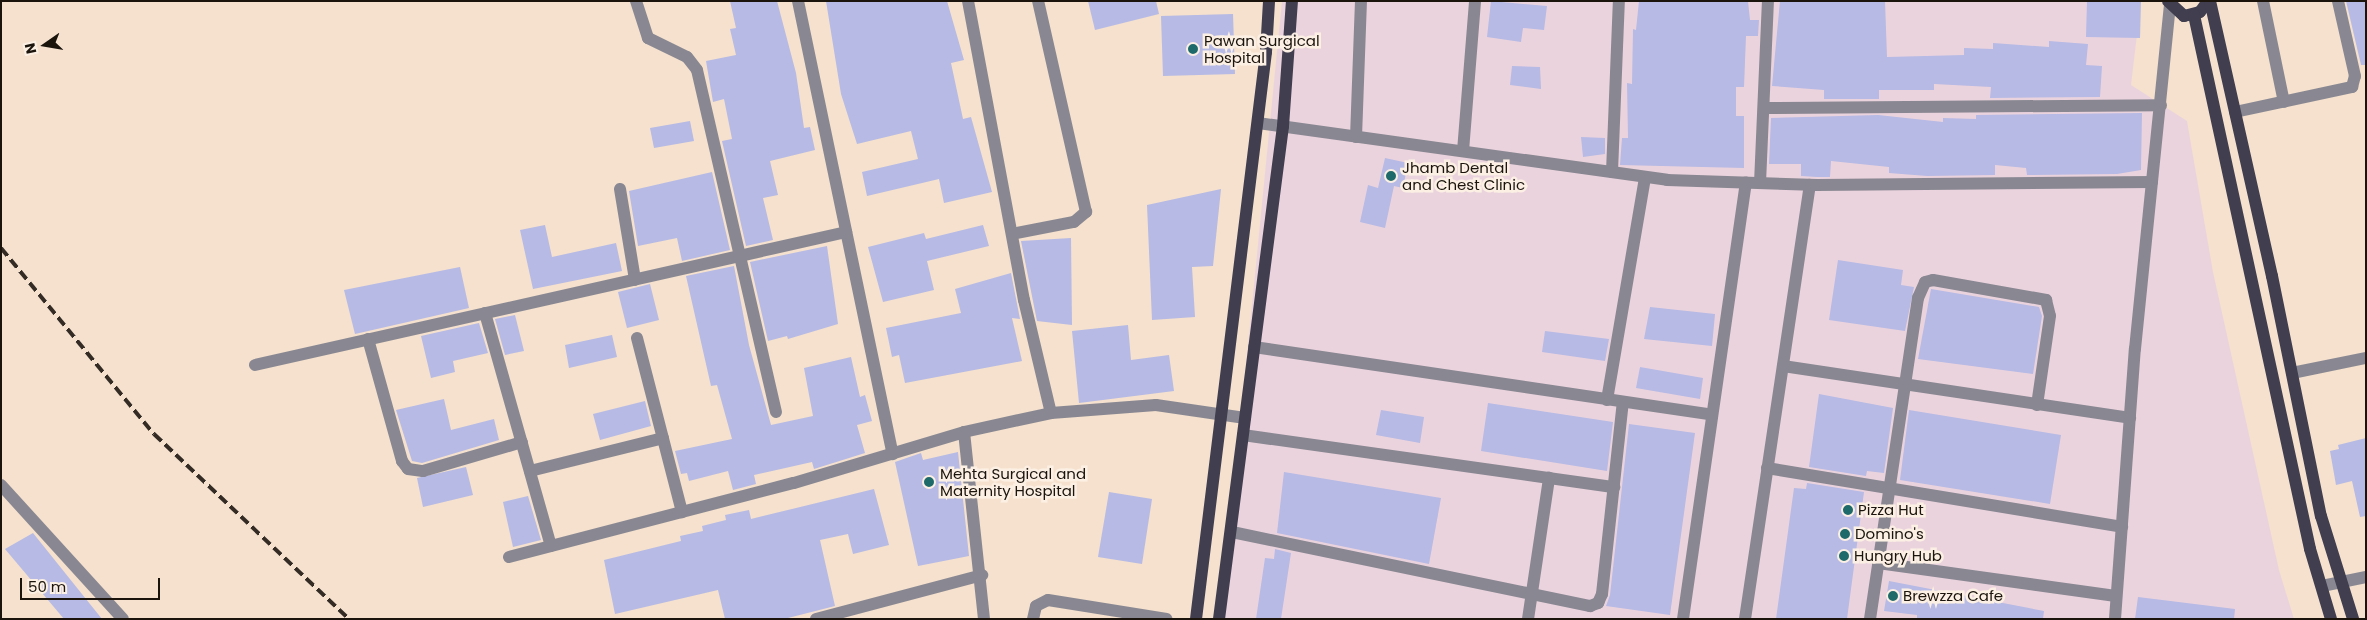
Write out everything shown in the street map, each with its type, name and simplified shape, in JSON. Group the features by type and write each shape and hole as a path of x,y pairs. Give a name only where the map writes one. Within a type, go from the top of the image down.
{"main road":[{"path":"1196,619 1258,123 1269,1"},
{"path":"1220,619 1283,126 1292,1"},
{"path":"2169,4 2184,16 2194,15 2209,1 2292,373 2321,516 2353,619"},
{"path":"2194,15 2331,619"}],"street":[{"path":"636,1 648,38 687,57 697,70 776,412"},
{"path":"798,1 893,454"},
{"path":"968,1 1012,234 1051,413"},
{"path":"1012,234 1074,222 1086,212 1038,1"},
{"path":"1356,137 1361,1"},
{"path":"1463,151 1475,1"},
{"path":"1612,172 1618,1"},
{"path":"1760,183 1765,108 1768,1"},
{"path":"2263,1 2284,102"},
{"path":"2235,112 2346,90 2355,83 2338,1"},
{"path":"2115,619 2130,418 2161,105 2169,4"},
{"path":"1765,108 2161,105"},
{"path":"1258,123 1645,177 1810,185 2152,182"},
{"path":"1607,400 1645,177"},
{"path":"1683,619 1746,183"},
{"path":"1745,619 1810,185"},
{"path":"620,189 635,280"},
{"path":"255,365 846,232"},
{"path":"1870,619 1919,288 1933,280 2046,300 2050,316 2036,405"},
{"path":"485,313 551,546"},
{"path":"637,338 682,512"},
{"path":"368,339 402,461 408,469 424,471 522,442"},
{"path":"1254,347 1712,415"},
{"path":"2292,373 2366,358"},
{"path":"1783,366 1904,386 2130,418"},
{"path":"1232,532 1582,606 1598,603 1614,487 1623,402"},
{"path":"509,557 682,512 893,454 964,432 1051,413 1156,405 1245,418"},
{"path":"964,432 982,575 984,619"},
{"path":"1243,435 1614,487"},
{"path":"530,471 663,438"},
{"path":"1768,468 2122,527"},
{"path":"1528,619 1549,478"},
{"path":"1,485 123,619"},
{"path":"1878,563 2116,596"},
{"path":"816,619 982,575"},
{"path":"2322,586 2366,577"},
{"path":"1033,619 1036,606 1048,600 1166,619"}],"shaded area":[{"path":"1282,1 2141,1 2131,85 2187,121 2213,272 2279,570 2294,619 1221,619"}],"building":[{"path":"730,1 777,1 796,73 804,128 810,127 815,150 770,161 778,195 763,198 773,240 746,246 722,141 732,139 724,99 713,102 706,61 736,55 730,29 736,28"},
{"path":"826,1 947,1 964,60 951,63 963,119 971,117 992,192 944,203 939,179 867,196 862,172 918,159 911,131 857,144 841,94"},
{"path":"1088,1 1156,1 1159,14 1095,30"},
{"path":"1491,1 1547,6 1544,30 1523,28 1521,42 1487,37"},
{"path":"1639,1 1748,1 1750,20 1759,20 1758,36 1746,36 1744,87 1736,87 1736,116 1744,116 1744,168 1620,165 1622,138 1628,138 1627,83 1632,84 1633,29 1636,30"},
{"path":"1780,1 1885,1 1887,57 1964,55 1964,48 1993,49 1993,43 2049,47 2049,41 2088,44 2086,65 2102,66 2100,97 1990,98 1991,87 1934,84 1934,90 1879,90 1879,99 1824,99 1824,90 1772,86"},
{"path":"2087,1 2141,1 2140,38 2086,37"},
{"path":"2346,1 2366,1 2366,65 2361,65"},
{"path":"1233,14 1235,74 1163,76 1161,16"},
{"path":"1512,66 1540,67 1541,89 1510,85"},
{"path":"2142,113 2141,170 2117,174 2027,175 2026,168 1995,165 1995,175 1927,176 1889,173 1889,167 1831,161 1830,177 1817,177 1801,176 1801,164 1769,164 1771,118 1878,115 1943,122 1943,118 1976,119 1976,115"},
{"path":"690,121 694,141 654,148 650,128"},
{"path":"1581,137 1605,138 1605,154 1583,157"},
{"path":"1385,158 1408,163 1403,188 1394,186 1385,228 1360,222 1368,185 1378,188"},
{"path":"712,172 730,250 682,261 677,238 638,246 629,191"},
{"path":"1221,189 1213,266 1192,267 1195,317 1152,320 1147,205"},
{"path":"545,225 552,257 616,243 622,271 533,289 520,230"},
{"path":"983,225 989,246 927,261 934,290 883,302 868,247 924,233 926,239"},
{"path":"1071,238 1072,325 1037,321 1021,241"},
{"path":"827,246 838,324 788,339 787,336 768,341 750,262"},
{"path":"1838,260 1903,270 1901,285 1914,287 1905,331 1829,320"},
{"path":"734,266 749,345 771,425 813,416 804,368 851,357 860,397 865,395 872,421 857,425 865,453 814,469 812,462 754,475 756,484 733,490 728,471 689,481 687,473 681,474 675,451 732,439 717,385 711,386 686,276"},
{"path":"460,267 469,308 355,334 344,290"},
{"path":"1011,273 1020,319 1012,318 1022,361 905,383 899,355 892,357 886,328 961,313 955,289"},
{"path":"650,284 659,320 627,328 618,292"},
{"path":"1931,289 2039,307 2042,316 2033,374 1918,359"},
{"path":"1650,307 1715,314 1712,346 1644,339"},
{"path":"515,315 524,351 505,355 495,319"},
{"path":"479,323 488,353 453,361 455,372 431,378 421,336"},
{"path":"1128,325 1131,360 1169,355 1174,391 1079,403 1072,331"},
{"path":"1545,331 1609,339 1605,361 1542,352"},
{"path":"612,335 617,357 569,368 565,345"},
{"path":"1640,367 1703,378 1700,399 1636,388"},
{"path":"1819,394 1893,408 1884,473 1867,471 1866,476 1809,467"},
{"path":"444,399 451,430 494,419 499,440 422,463 412,461 396,410"},
{"path":"645,401 651,426 600,440 593,414"},
{"path":"1488,403 1613,422 1607,471 1481,451"},
{"path":"1381,410 1424,417 1420,443 1376,435"},
{"path":"1909,410 2061,435 2050,504 1900,480"},
{"path":"1629,424 1695,433 1670,615 1606,606 1610,595"},
{"path":"2366,438 2366,516 2360,517 2352,481 2336,485 2330,451 2339,449 2338,445"},
{"path":"958,452 969,556 918,566 895,462 921,453 923,460"},
{"path":"466,467 473,495 423,507 417,478"},
{"path":"1284,472 1441,498 1429,564 1277,533"},
{"path":"1807,483 1864,492 1847,619 1776,619 1794,488 1806,489"},
{"path":"874,489 889,545 853,554 848,534 820,540 835,606 784,619 725,619 718,590 615,614 604,560 681,541 680,536 703,531 702,526 726,520 725,515 749,510 751,519"},
{"path":"1109,492 1152,499 1142,564 1098,557"},
{"path":"528,496 541,540 513,547 503,502"},
{"path":"33,533 102,619 64,619 5,549"},
{"path":"1275,549 1291,553 1281,619 1256,619 1265,558 1274,559"},
{"path":"1889,581 2044,611 2043,619 1917,619 1917,615 1884,611"},
{"path":"2138,597 2235,609 2234,619 2135,619"}],"railway":[{"path":"1,248 154,434 349,619"}],"place":[{"name":"Pawan Surgical Hospital","path":"1193,49"},
{"name":"Jhamb Dental and Chest Clinic","path":"1391,176"},
{"name":"Mehta Surgical and Maternity Hospital","path":"929,482"},
{"name":"Pizza Hut","path":"1848,510"},
{"name":"Domino's","path":"1845,534"},
{"name":"Hungry Hub","path":"1844,556"},
{"name":"Brewzza Cafe","path":"1893,596"}]}
